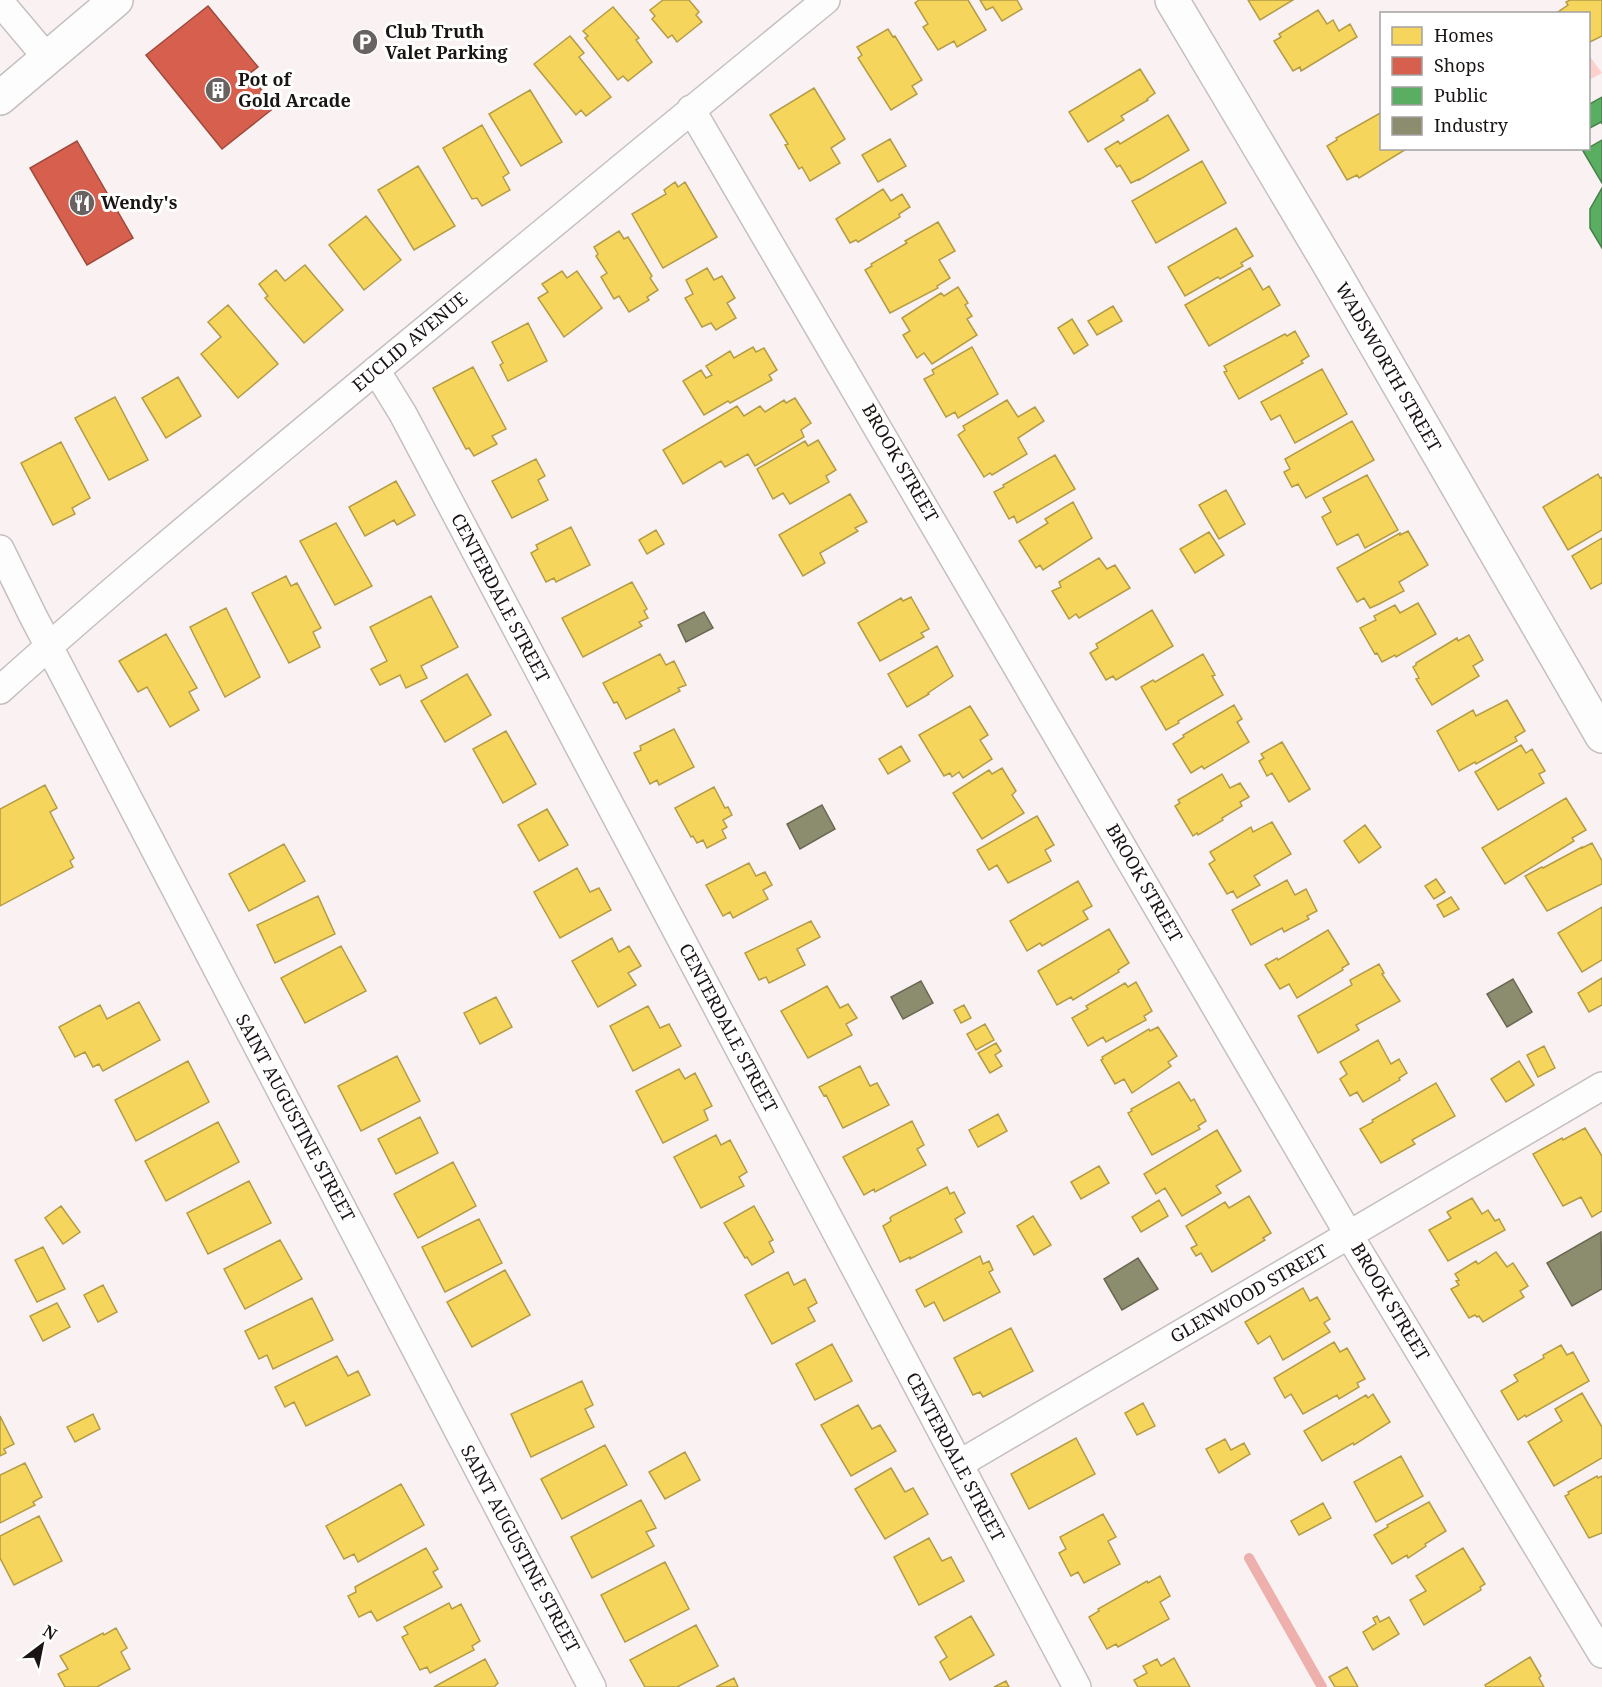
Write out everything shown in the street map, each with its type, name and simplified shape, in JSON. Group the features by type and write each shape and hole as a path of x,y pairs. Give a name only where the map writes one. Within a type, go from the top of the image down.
{"street":[{"path":"0,99 116,0"},
{"name":"EUCLID AVENUE","path":"0,690 81,616 691,109 826,0"},
{"name":"WADSWORTH STREET","path":"1173,0 1332,269 1602,736"},
{"path":"0,2 48,59"},
{"name":"BROOK STREET","path":"691,109 1350,1235 1602,1654"},
{"name":"CENTERDALE STREET","path":"376,370 403,414 1077,1687"},
{"name":"SAINT AUGUSTINE STREET","path":"0,549 592,1687"},
{"name":"GLENWOOD STREET","path":"959,1464 1602,1086"}],"shaded area":[{"path":"1590,58 1602,73 1590,79"}],"building: Homes":[{"path":"663,0 689,0 699,12 696,15 702,22 677,42 672,35 668,38 652,19 655,16 650,10"},
{"path":"919,0 968,0 986,30 957,47 954,41 938,50 923,27 928,24 915,3"},
{"path":"980,0 1017,0 1022,9 1002,21 993,7 986,10"},
{"path":"1248,0 1293,0 1260,20"},
{"path":"1602,0 1602,36 1590,42 1590,12 1558,12 1568,5 1566,2"},
{"path":"613,7 639,38 636,40 652,62 628,81 623,76 618,80 585,38 588,36 583,31"},
{"path":"1318,10 1327,24 1333,20 1339,31 1350,24 1357,37 1301,71 1300,67 1293,71 1274,41 1281,37 1279,34"},
{"path":"888,29 893,37 895,36 922,80 912,86 917,94 891,110 858,58 862,55 857,47"},
{"path":"570,36 584,53 579,57 611,97 586,116 581,110 576,115 534,64"},
{"path":"1140,69 1155,93 1148,100 1121,116 1124,120 1088,142 1069,112"},
{"path":"814,88 845,139 831,148 840,163 810,181 802,167 799,169 785,145 788,144 770,115"},
{"path":"530,90 562,142 521,166 489,114"},
{"path":"1380,113 1380,150 1405,150 1359,178 1357,175 1347,180 1327,146 1337,140 1336,138"},
{"path":"1168,115 1189,150 1131,183 1120,165 1117,167 1105,149 1118,141 1120,144"},
{"path":"482,125 509,173 503,177 510,190 482,206 477,198 472,199 443,148"},
{"path":"890,139 906,166 878,182 862,155"},
{"path":"1202,161 1226,203 1156,243 1132,201"},
{"path":"418,166 455,226 414,250 378,190"},
{"path":"675,182 678,187 685,182 717,237 663,268 632,214 666,194 664,190"},
{"path":"883,189 891,201 902,194 910,207 899,214 900,217 858,242 856,240 850,243 836,219"},
{"path":"366,216 401,260 364,290 329,245"},
{"path":"938,222 955,251 939,260 950,278 937,286 938,288 890,313 865,270 872,266 871,264 907,243 905,241"},
{"path":"1236,228 1253,256 1241,263 1243,266 1185,296 1168,267"},
{"path":"619,231 624,239 628,237 658,290 647,297 649,300 629,312 619,296 614,299 601,277 607,273 596,256 598,254 594,247"},
{"path":"305,265 343,310 304,343 265,298 268,296 259,284 276,270 285,281"},
{"path":"707,268 714,280 722,276 735,298 727,303 736,318 716,330 711,323 702,327 685,298 693,294 686,280"},
{"path":"1250,268 1263,290 1269,286 1280,305 1209,346 1185,305"},
{"path":"562,271 567,278 577,271 602,308 564,337 538,298 548,292 542,284"},
{"path":"958,287 968,303 965,305 972,316 967,319 977,335 932,364 924,353 917,358 903,335 910,331 902,318 941,293 944,296"},
{"path":"228,305 278,364 238,398 201,354 221,337 208,322"},
{"path":"1113,306 1122,321 1097,335 1088,321"},
{"path":"1072,319 1088,345 1074,354 1058,328"},
{"path":"528,323 547,361 508,381 500,365 503,363 492,342"},
{"path":"1295,331 1309,356 1301,361 1303,363 1239,399 1224,372 1227,371 1224,366"},
{"path":"753,347 756,352 764,348 777,370 769,375 772,380 704,415 683,381 701,370 706,378 712,375 706,366 730,351 734,358"},
{"path":"972,347 998,394 958,418 955,412 946,417 924,379 934,374 932,370"},
{"path":"473,367 506,429 492,436 497,444 474,456 469,448 466,449 433,388"},
{"path":"1322,369 1347,414 1295,443 1280,415 1271,420 1261,402"},
{"path":"178,377 201,416 166,438 142,398"},
{"path":"115,397 148,460 109,480 75,418"},
{"path":"795,398 811,423 801,430 804,437 755,466 748,454 725,467 721,461 683,484 663,450 737,406 744,416 760,406 765,412 784,400 786,403"},
{"path":"1007,400 1018,417 1035,407 1044,421 1018,438 1027,454 992,475 990,473 984,477 958,435 965,430 963,426"},
{"path":"1352,421 1374,460 1306,498 1298,484 1292,487 1284,472 1290,469 1285,459"},
{"path":"818,440 836,470 826,476 829,482 790,504 783,493 773,499 757,469 805,441 808,446"},
{"path":"61,442 90,498 72,508 75,514 53,525 21,463"},
{"path":"1055,455 1075,489 1017,523 1014,516 1009,519 994,492"},
{"path":"536,459 545,476 538,480 548,500 512,518 492,481"},
{"path":"1598,474 1600,478 1602,477 1602,530 1568,550 1543,507"},
{"path":"1367,475 1398,530 1365,548 1358,534 1337,545 1322,517 1331,512 1323,498"},
{"path":"396,481 415,515 397,525 394,520 365,536 349,507"},
{"path":"1226,490 1245,524 1219,539 1199,505"},
{"path":"850,494 867,522 855,528 858,531 820,553 825,563 803,576 779,535"},
{"path":"1073,502 1092,538 1043,570 1040,565 1036,568 1019,541 1048,523 1045,519"},
{"path":"336,523 372,586 335,605 300,541"},
{"path":"571,527 590,565 556,582 554,578 546,582 531,553 538,549 536,545"},
{"path":"656,530 664,544 647,554 639,540"},
{"path":"1408,531 1428,565 1399,582 1404,591 1370,608 1364,598 1357,602 1337,568 1400,533 1400,535"},
{"path":"1209,532 1224,555 1195,573 1180,549"},
{"path":"1602,538 1602,583 1591,589 1572,556"},
{"path":"1099,558 1107,569 1115,565 1130,588 1079,618 1076,614 1069,619 1052,591 1061,587 1059,582"},
{"path":"286,576 291,586 297,583 321,628 313,632 320,647 289,663 252,593"},
{"path":"632,582 647,609 644,611 648,618 639,622 642,626 583,657 562,618"},
{"path":"431,596 458,647 421,666 427,678 406,688 400,675 380,685 371,669 387,661 370,627"},
{"path":"911,597 929,629 921,633 924,637 880,661 858,623 901,598 903,601"},
{"path":"1418,603 1436,634 1396,657 1395,655 1382,662 1360,628 1376,620 1374,616 1395,605 1400,613"},
{"path":"226,608 260,677 225,697 190,627"},
{"path":"1152,610 1173,646 1116,680 1113,676 1106,680 1090,653 1098,648 1096,644"},
{"path":"166,634 197,688 189,692 199,710 170,727 147,687 138,692 119,661"},
{"path":"1469,635 1483,660 1473,666 1479,676 1432,705 1416,679 1419,678 1413,667 1457,638 1458,641"},
{"path":"937,646 953,676 907,707 888,674"},
{"path":"660,654 666,665 674,661 686,685 678,688 680,691 626,719 603,683"},
{"path":"1203,654 1223,695 1166,730 1141,687 1153,680 1155,682"},
{"path":"467,674 491,715 445,742 421,701"},
{"path":"1507,700 1525,731 1515,737 1517,741 1459,771 1437,731 1473,710 1476,716"},
{"path":"1234,705 1242,719 1237,722 1249,742 1204,769 1202,766 1191,773 1173,744 1184,737 1183,735"},
{"path":"970,706 988,735 980,740 992,759 963,778 959,772 952,777 950,773 944,776 919,735"},
{"path":"674,729 694,767 659,785 657,780 650,784 634,753 641,750 640,746"},
{"path":"506,731 536,784 503,803 473,749"},
{"path":"1282,742 1310,789 1289,802 1272,773 1267,776 1259,761 1264,758 1261,754"},
{"path":"1521,745 1526,753 1532,749 1545,771 1539,774 1544,783 1498,810 1475,772"},
{"path":"901,746 910,761 888,774 879,759"},
{"path":"1002,768 1016,791 1012,795 1024,813 982,839 953,793 989,770 992,774"},
{"path":"1222,774 1230,788 1240,783 1249,797 1240,802 1242,806 1222,818 1223,820 1193,836 1175,806 1180,803 1178,800"},
{"path":"45,785 57,808 50,812 74,858 70,861 73,867 0,906 0,809"},
{"path":"714,787 725,808 728,807 732,815 723,820 727,827 722,830 726,838 707,848 703,840 697,843 693,836 691,837 675,808"},
{"path":"1566,798 1586,830 1572,838 1574,841 1505,884 1482,848"},
{"path":"547,809 568,845 539,861 518,825"},
{"path":"1037,816 1054,845 1045,850 1051,861 1008,883 997,865 989,870 977,850"},
{"path":"1272,822 1291,854 1254,876 1260,885 1237,898 1233,891 1227,894 1209,864 1215,860 1210,852 1251,827 1253,832"},
{"path":"1365,825 1381,847 1359,863 1344,841"},
{"path":"1592,843 1602,861 1602,884 1547,911 1525,876"},
{"path":"284,844 305,881 249,911 229,874"},
{"path":"749,863 756,876 765,872 772,885 763,890 768,899 733,918 730,912 723,916 706,885"},
{"path":"577,868 590,892 599,888 611,910 560,938 534,892"},
{"path":"1436,879 1445,892 1434,899 1425,886"},
{"path":"1287,880 1295,895 1306,889 1317,911 1307,916 1309,919 1284,932 1282,928 1251,945 1232,910"},
{"path":"1078,881 1092,906 1083,911 1088,919 1042,946 1040,943 1027,951 1010,921"},
{"path":"318,896 335,934 275,963 257,925"},
{"path":"1451,897 1459,909 1444,917 1437,905"},
{"path":"1602,907 1602,960 1582,972 1558,933"},
{"path":"811,921 820,937 797,949 805,965 769,983 766,977 759,980 745,953"},
{"path":"1109,929 1129,963 1118,970 1119,972 1073,1000 1071,997 1057,1005 1038,971"},
{"path":"1328,930 1349,964 1297,998 1289,984 1280,989 1265,965 1277,958 1278,960"},
{"path":"612,938 619,952 629,946 641,966 628,973 636,985 598,1007 572,961"},
{"path":"341,946 366,991 305,1023 281,978"},
{"path":"1379,964 1384,973 1382,974 1400,1001 1356,1025 1359,1030 1318,1053 1298,1016 1352,985 1350,980"},
{"path":"1602,978 1602,1005 1589,1012 1578,993"},
{"path":"1136,982 1152,1011 1144,1016 1146,1020 1106,1042 1103,1037 1088,1046 1072,1018 1088,1009 1086,1006 1125,983 1128,987"},
{"path":"827,986 840,1008 848,1004 857,1018 846,1024 852,1035 808,1058 781,1011"},
{"path":"496,997 512,1027 480,1044 464,1013"},
{"path":"139,1002 160,1040 103,1071 99,1064 93,1067 85,1052 75,1057 59,1027 100,1005 107,1019"},
{"path":"964,1005 971,1018 961,1023 954,1010"},
{"path":"648,1006 660,1028 669,1024 681,1046 633,1071 610,1026"},
{"path":"985,1024 994,1040 976,1050 967,1034"},
{"path":"1158,1027 1177,1056 1168,1062 1171,1066 1132,1093 1124,1079 1115,1084 1101,1060 1102,1057 1149,1029 1150,1031"},
{"path":"1378,1040 1391,1064 1399,1059 1407,1073 1399,1078 1400,1080 1363,1102 1357,1092 1350,1096 1340,1079 1347,1074 1340,1062"},
{"path":"996,1043 1001,1051 995,1055 1002,1066 990,1073 978,1053"},
{"path":"1544,1046 1555,1068 1538,1077 1527,1055"},
{"path":"397,1056 420,1101 361,1131 338,1086"},
{"path":"188,1061 209,1102 136,1141 115,1100"},
{"path":"1519,1061 1534,1085 1506,1102 1491,1079"},
{"path":"860,1066 870,1086 877,1083 889,1105 843,1128 826,1095 824,1096 819,1087"},
{"path":"679,1069 685,1079 695,1073 712,1106 704,1110 708,1120 663,1143 636,1091"},
{"path":"1179,1082 1191,1101 1194,1099 1206,1121 1198,1126 1200,1129 1152,1155 1128,1113 1132,1111 1131,1109"},
{"path":"1436,1083 1455,1116 1412,1140 1415,1144 1381,1163 1360,1129"},
{"path":"998,1114 1007,1131 978,1147 969,1130"},
{"path":"420,1117 438,1153 396,1174 378,1139"},
{"path":"912,1121 924,1145 917,1149 926,1165 875,1192 874,1189 864,1195 843,1157"},
{"path":"218,1122 239,1162 166,1201 145,1161"},
{"path":"1585,1128 1602,1156 1602,1211 1592,1217 1581,1197 1563,1206 1533,1154"},
{"path":"1217,1130 1241,1171 1216,1186 1221,1193 1182,1216 1165,1188 1156,1194 1144,1174"},
{"path":"716,1135 721,1145 730,1140 747,1172 739,1177 744,1186 701,1208 674,1157"},
{"path":"453,1162 476,1206 418,1238 394,1194"},
{"path":"1099,1166 1109,1183 1081,1199 1071,1182"},
{"path":"249,1181 271,1223 208,1254 187,1213"},
{"path":"947,1187 950,1194 954,1192 965,1213 955,1219 962,1232 900,1262 883,1226 891,1221 892,1216"},
{"path":"1249,1196 1271,1233 1263,1238 1265,1240 1212,1272 1201,1253 1196,1256 1191,1248 1197,1245 1186,1226 1225,1202 1229,1208"},
{"path":"1472,1198 1482,1214 1488,1210 1495,1221 1499,1219 1505,1230 1448,1261 1429,1230 1451,1218 1447,1212"},
{"path":"1159,1200 1168,1216 1141,1232 1132,1217"},
{"path":"61,1206 80,1232 63,1244 45,1218"},
{"path":"754,1206 773,1240 769,1242 774,1252 752,1265 747,1257 745,1258 724,1223"},
{"path":"1033,1216 1051,1245 1034,1255 1017,1226"},
{"path":"479,1219 502,1263 445,1292 422,1247"},
{"path":"280,1240 302,1279 245,1309 224,1269"},
{"path":"43,1247 65,1289 37,1302 15,1260"},
{"path":"1496,1252 1507,1267 1513,1263 1528,1286 1520,1291 1524,1297 1483,1322 1479,1316 1469,1318 1451,1289 1459,1285 1455,1274 1476,1261 1478,1264"},
{"path":"980,1256 983,1264 989,1261 993,1270 989,1272 1000,1292 944,1321 934,1302 925,1307 916,1290"},
{"path":"505,1270 530,1315 472,1347 447,1302"},
{"path":"788,1272 794,1285 805,1279 817,1303 808,1308 815,1321 772,1344 745,1295"},
{"path":"103,1285 117,1312 98,1322 84,1295"},
{"path":"1303,1288 1310,1301 1317,1297 1330,1319 1324,1323 1330,1332 1283,1360 1270,1336 1258,1344 1245,1322"},
{"path":"312,1298 333,1340 273,1369 267,1355 259,1359 245,1331"},
{"path":"57,1303 70,1327 43,1341 30,1316"},
{"path":"1011,1328 1033,1371 983,1397 980,1392 973,1395 954,1358"},
{"path":"1334,1342 1340,1352 1347,1348 1365,1379 1357,1383 1359,1387 1339,1399 1337,1395 1303,1414 1291,1394 1285,1398 1274,1378"},
{"path":"832,1344 852,1381 815,1400 796,1364"},
{"path":"1561,1345 1567,1355 1573,1352 1589,1381 1518,1420 1501,1391 1518,1381 1514,1375 1544,1358 1543,1355"},
{"path":"337,1356 348,1376 358,1371 370,1395 306,1426 294,1402 285,1407 275,1387"},
{"path":"582,1381 593,1405 585,1409 594,1427 531,1457 511,1414"},
{"path":"1582,1393 1602,1427 1602,1458 1554,1486 1528,1442 1562,1421 1555,1409"},
{"path":"1373,1394 1390,1422 1354,1445 1353,1443 1322,1461 1304,1431 1366,1395 1368,1398"},
{"path":"1143,1403 1155,1426 1137,1435 1125,1413"},
{"path":"858,1405 872,1429 880,1425 896,1451 851,1476 821,1425"},
{"path":"93,1414 100,1429 75,1442 67,1427"},
{"path":"0,1416 14,1444 4,1449 6,1453 0,1456"},
{"path":"1076,1438 1095,1474 1029,1509 1011,1474"},
{"path":"1225,1439 1231,1450 1244,1443 1250,1454 1219,1473 1206,1449"},
{"path":"605,1445 627,1485 562,1519 541,1479"},
{"path":"685,1452 700,1480 665,1499 649,1472"},
{"path":"1401,1456 1423,1496 1376,1522 1354,1482"},
{"path":"25,1463 42,1497 33,1502 35,1505 0,1523 0,1475"},
{"path":"891,1468 905,1492 913,1488 928,1514 885,1539 855,1489"},
{"path":"1597,1476 1598,1478 1602,1476 1602,1533 1589,1538 1565,1496 1569,1494 1568,1492"},
{"path":"401,1484 424,1525 358,1562 354,1554 344,1559 326,1526"},
{"path":"641,1500 656,1528 646,1532 654,1546 592,1578 571,1537"},
{"path":"1429,1502 1446,1531 1408,1558 1407,1555 1392,1564 1374,1535 1388,1527 1387,1525"},
{"path":"1323,1503 1331,1518 1299,1535 1291,1521"},
{"path":"1103,1514 1116,1537 1108,1541 1120,1564 1084,1583 1078,1572 1071,1576 1059,1553 1066,1549 1060,1537"},
{"path":"39,1516 62,1561 14,1585 0,1558 0,1536"},
{"path":"929,1538 942,1561 951,1557 964,1581 919,1605 894,1557"},
{"path":"426,1548 438,1569 433,1572 442,1587 377,1621 371,1611 359,1617 348,1596 356,1592 355,1587"},
{"path":"1463,1548 1485,1584 1480,1587 1481,1590 1424,1625 1410,1600 1426,1591 1416,1576"},
{"path":"665,1562 689,1609 625,1642 601,1595"},
{"path":"1160,1576 1170,1596 1160,1602 1169,1619 1118,1647 1116,1644 1107,1649 1089,1617 1099,1611 1098,1609"},
{"path":"449,1603 452,1609 461,1604 480,1641 472,1646 474,1650 430,1673 427,1667 420,1670 402,1637 408,1634 404,1627"},
{"path":"971,1616 994,1655 950,1680 940,1662 947,1657 935,1637"},
{"path":"1377,1616 1380,1622 1389,1617 1399,1634 1373,1650 1363,1632 1376,1624 1373,1618"},
{"path":"696,1625 718,1666 677,1687 645,1687 630,1660"},
{"path":"116,1628 127,1648 121,1652 130,1669 97,1687 65,1687 58,1674 68,1669 60,1656"},
{"path":"1530,1657 1541,1676 1539,1678 1544,1687 1486,1687 1485,1685"},
{"path":"1174,1658 1190,1687 1138,1687 1134,1680 1147,1673 1143,1666 1157,1659 1161,1666"},
{"path":"485,1659 498,1683 494,1687 434,1687"},
{"path":"1347,1667 1358,1687 1335,1687 1329,1677"},
{"path":"734,1678 738,1687 716,1687"},
{"path":"1006,1681 1009,1687 994,1687"}],"building: Shops":[{"name":"Pot of Gold Arcade","path":"208,6 258,67 249,74 275,107 222,149 146,55"},
{"name":"Wendy's","path":"77,141 133,238 87,265 30,168"}],"building: Public":[{"path":"1602,97 1602,124 1601,122 1590,128 1590,104"},
{"path":"1602,140 1602,183 1583,151 1590,150 1590,147"},
{"path":"1602,188 1602,248 1590,228 1590,209"}],"building: Industry":[{"path":"704,612 713,628 686,642 678,625"},
{"path":"822,805 835,829 800,849 787,824"},
{"path":"1513,979 1532,1012 1507,1027 1487,994"},
{"path":"921,981 933,1003 903,1019 891,997"},
{"path":"1601,1232 1602,1289 1572,1306 1547,1263"},
{"path":"1138,1258 1158,1289 1122,1310 1104,1279"}],"waterway":[{"path":"1249,1558 1322,1687"}],"place":[{"name":"Club Truth Valet Parking","path":"365,42"},
{"name":"Pot of Gold Arcade","path":"218,90"},
{"name":"Wendy's","path":"82,203"}]}
